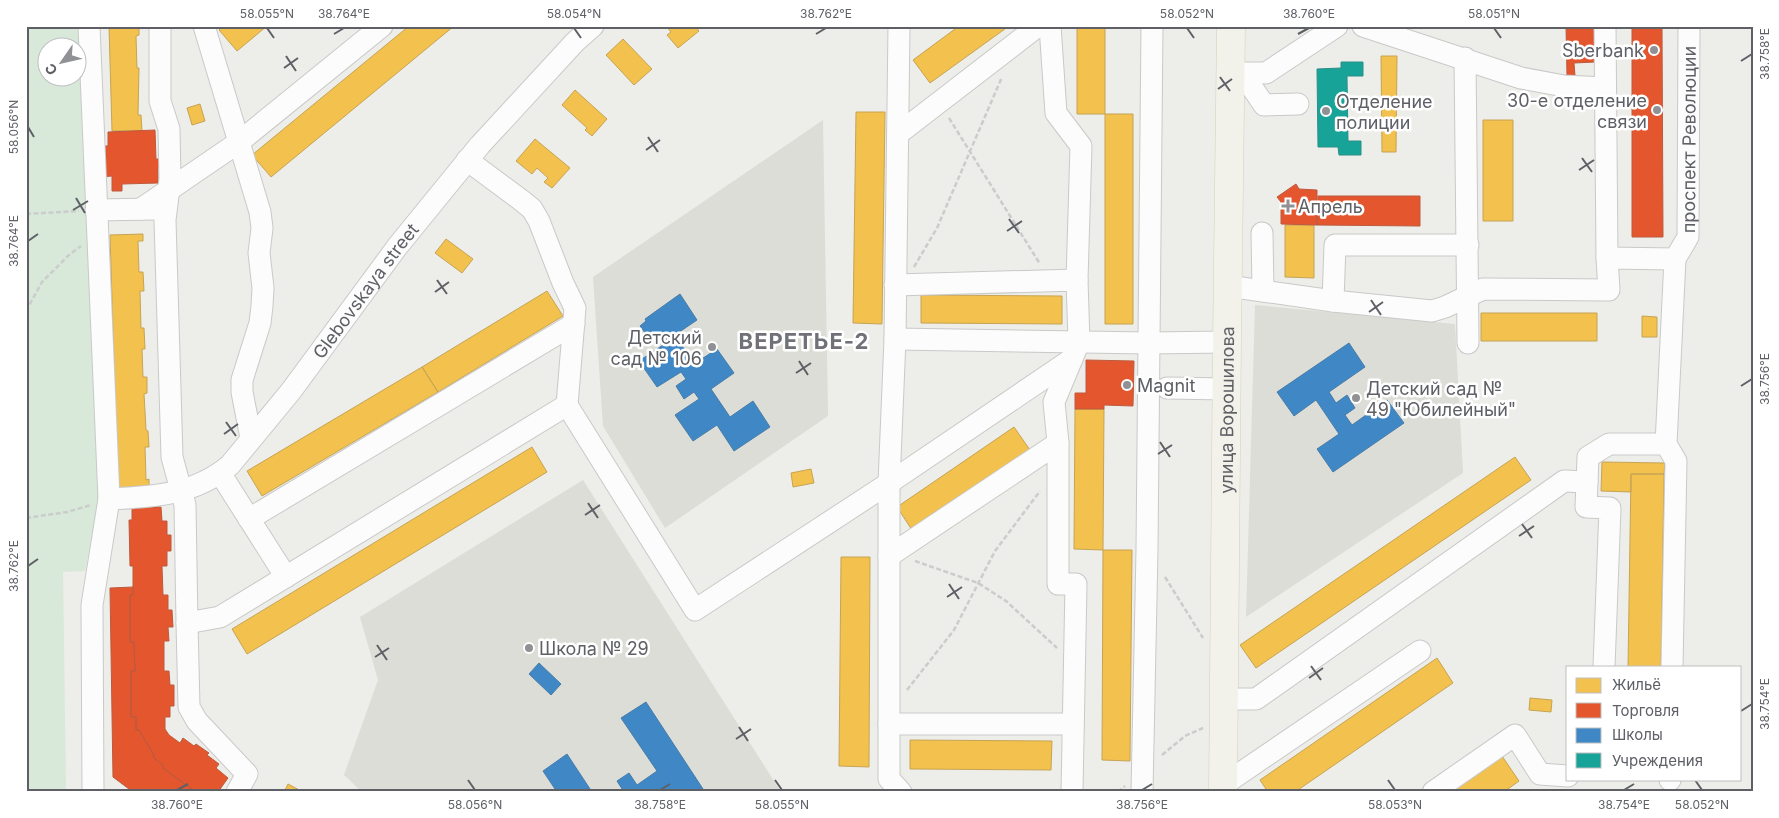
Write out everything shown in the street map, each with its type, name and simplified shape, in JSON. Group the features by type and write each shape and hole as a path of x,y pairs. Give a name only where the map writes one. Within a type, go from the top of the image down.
{"main road":[{"name":"улица Ворошилова","path":"1223,788 1231,26"}],"street":[{"path":"89,26 108,499 92,605 93,792"},
{"path":"160,26 160,101 169,129 167,199 172,458 185,505 189,707 197,721 247,774 237,792"},
{"path":"204,26 260,212 262,228 259,253 263,288 260,322 242,380 242,392 251,438"},
{"path":"96,210 141,209 167,199 382,26"},
{"name":"Glebovskaya street","path":"108,499 153,497 182,491 220,473 238,456 291,391 397,247 467,160 575,42 593,26"},
{"path":"899,26 894,339 889,483 889,779 901,792"},
{"path":"898,134 1038,26"},
{"path":"1050,26 1056,113 1081,146 1075,350 1054,402 1058,443 1058,584 1076,584 1072,792"},
{"path":"1143,782 1152,26"},
{"path":"1231,78 1266,73 1337,26"},
{"path":"1363,26 1521,78 1564,86 1604,88"},
{"path":"1228,286 1333,301 1432,311 1483,289 1608,290 1604,88 1605,26"},
{"name":"проспект Революции","path":"1672,666 1676,461 1666,444 1675,259 1688,237 1689,26"},
{"path":"1465,58 1468,342"},
{"path":"1231,78 1249,83 1264,105 1298,104"},
{"path":"467,160 532,209 544,232 563,282 576,308 567,405 695,610 889,483 1075,350"},
{"path":"1262,233 1263,291"},
{"path":"1333,301 1336,245 1468,245"},
{"path":"1607,258 1675,259"},
{"path":"895,284 1077,280"},
{"path":"249,519 574,324"},
{"path":"894,339 1075,350 1149,343 1227,342"},
{"path":"1168,388 1227,389"},
{"path":"187,623 220,617 567,405"},
{"path":"889,556 1058,443"},
{"path":"1604,666 1610,508 1586,507 1588,457 1609,444 1666,444"},
{"path":"220,473 286,577"},
{"path":"1224,700 1256,698 1564,481 1587,482"},
{"path":"1223,788 1420,651"},
{"path":"889,718 1073,724"},
{"path":"1433,792 1515,735 1540,774 1566,776"}],"path":[{"path":"895,284 910,274 937,228 1016,43"},
{"path":"940,101 1049,280"},
{"path":"26,214 96,210"},
{"path":"26,311 42,282 70,254 97,235"},
{"path":"889,718 954,630 995,551 1058,467"},
{"path":"26,518 67,512 108,499"},
{"path":"1147,550 1206,643"},
{"path":"889,556 921,562 978,583 1006,601 1044,635 1074,666"},
{"path":"1143,782 1185,736 1207,726"}],"shaded area":[{"name":"Детский сад № 106","path":"823,120 828,416 665,528 603,426 593,277"},
{"name":"Детский сад № 49 \"Юбилейный\"","path":"1255,305 1455,324 1463,473 1246,617"},
{"name":"Школа № 29","path":"583,480 781,792 362,792 344,775 378,680 360,617"}],"green space":[{"path":"26,26 81,26 81,38 38,38 38,88 83,88 99,499 85,571 63,572 66,792 26,792"}],"building: Жильё":[{"path":"109,26 139,26 139,35 136,36 137,68 139,68 138,115 141,115 142,131 112,131"},
{"path":"223,26 267,26 237,51 219,30"},
{"path":"409,26 454,26 271,177 252,155"},
{"path":"666,26 695,26 699,31 678,48 667,35 671,32"},
{"path":"959,26 1009,26 930,83 913,60"},
{"path":"1077,26 1105,26 1105,114 1077,114"},
{"path":"623,39 652,69 634,85 606,55"},
{"path":"1381,56 1397,56 1396,152 1382,152"},
{"path":"575,90 607,119 592,136 585,130 587,128 562,105"},
{"path":"200,104 205,121 192,125 187,108"},
{"path":"856,112 885,112 882,324 853,323"},
{"path":"1105,114 1133,114 1133,324 1105,324"},
{"path":"1483,120 1513,120 1513,221 1483,221"},
{"path":"535,139 570,168 552,188 544,182 548,178 537,168 532,174 516,161"},
{"path":"1285,225 1314,225 1314,278 1285,277"},
{"path":"143,234 143,241 138,241 139,272 143,272 144,291 140,291 141,328 144,328 145,349 142,349 143,377 147,377 147,393 144,394 149,447 145,447 146,480 149,479 149,489 118,490 110,235"},
{"path":"446,239 473,259 462,273 435,253"},
{"path":"547,291 563,316 438,392 422,367"},
{"path":"921,295 1062,296 1062,324 921,323"},
{"path":"1481,313 1597,313 1597,341 1481,341"},
{"path":"1642,316 1657,317 1657,337 1642,337"},
{"path":"422,367 438,392 262,496 247,471"},
{"path":"1075,409 1104,409 1103,550 1074,549"},
{"path":"1014,427 1030,450 912,530 897,507"},
{"path":"532,447 547,472 247,654 232,629"},
{"path":"1515,457 1531,480 1256,668 1240,645"},
{"path":"1602,462 1665,463 1664,474 1631,474 1631,492 1601,491"},
{"path":"811,469 814,483 793,487 791,473"},
{"path":"1631,474 1664,474 1661,666 1628,666"},
{"path":"1103,550 1132,550 1130,761 1102,760"},
{"path":"841,557 870,557 869,767 839,766"},
{"path":"1437,658 1453,683 1295,792 1268,792 1260,780"},
{"path":"1530,698 1552,700 1551,712 1529,710"},
{"path":"910,740 1052,741 1051,770 910,769"},
{"path":"1502,756 1519,781 1504,792 1450,792"},
{"path":"288,784 303,792 284,792"}],"building: Торговля":[{"path":"1566,26 1594,26 1595,62 1574,63 1575,76 1567,76"},
{"path":"1632,26 1662,26 1663,237 1632,237"},
{"path":"155,130 156,159 161,159 162,168 158,168 158,183 122,184 122,191 112,191 112,176 100,177 99,146 108,146 108,132"},
{"path":"1296,184 1299,189 1317,190 1317,225 1281,224 1281,202 1277,197"},
{"path":"1318,196 1420,196 1420,226 1317,225"},
{"path":"1086,360 1134,361 1133,406 1104,405 1104,409 1075,409 1075,393 1086,393"},
{"path":"132,507 161,507 162,521 167,521 167,535 171,535 171,551 167,551 167,566 162,566 163,595 168,595 168,610 172,610 173,627 168,627 169,641 164,641 164,671 169,671 170,685 174,685 174,706 170,706 170,717 165,717 165,729 169,735 180,743 183,738 194,746 196,744 209,753 207,755 219,764 216,768 228,778 218,792 196,792 163,768 164,766 153,757 154,755 139,730 136,730 136,717 131,717 131,671 135,671 134,642 130,642 130,595 133,595 133,566 130,566 129,520 132,520"},
{"path":"133,587 133,595 130,595 130,642 134,642 135,671 131,671 131,717 136,717 136,730 139,730 154,755 153,757 164,766 163,768 196,792 133,792 113,777 110,588"}],"building: Школы":[{"path":"680,294 697,320 675,335 694,364 717,349 734,373 711,389 730,417 753,401 770,427 734,451 717,425 693,441 675,415 699,399 694,392 684,399 676,386 686,379 681,372 657,387 639,361 663,345 654,333 648,337 640,326 646,321 645,319"},
{"path":"1349,343 1365,367 1329,392 1336,403 1347,395 1355,408 1345,415 1352,425 1387,400 1404,423 1333,472 1317,449 1339,434 1316,400 1294,416 1277,392"},
{"path":"539,663 561,684 551,695 529,674"},
{"path":"646,702 705,792 624,792 617,781 629,773 637,785 657,771 621,718"},
{"path":"567,754 592,792 557,792 543,771"}],"building: Учреждения":[{"path":"1341,62 1363,62 1363,76 1347,76 1348,141 1361,141 1361,155 1339,155 1338,147 1318,147 1317,69 1341,68"}],"place":[{"name":"Sberbank","path":"1654,50"},
{"name":"30-е отделение связи","path":"1657,110"},
{"name":"Отделение полиции","path":"1326,111"},
{"name":"Апрель","path":"1288,206"},
{"name":"Детский сад № 106","path":"712,347"},
{"name":"Magnit","path":"1127,385"},
{"name":"Детский сад № 49 \"Юбилейный\"","path":"1356,398"},
{"name":"Школа № 29","path":"529,648"}],"district":[{"name":"ВЕРЕТЬЕ-2","path":"804,341"}]}
